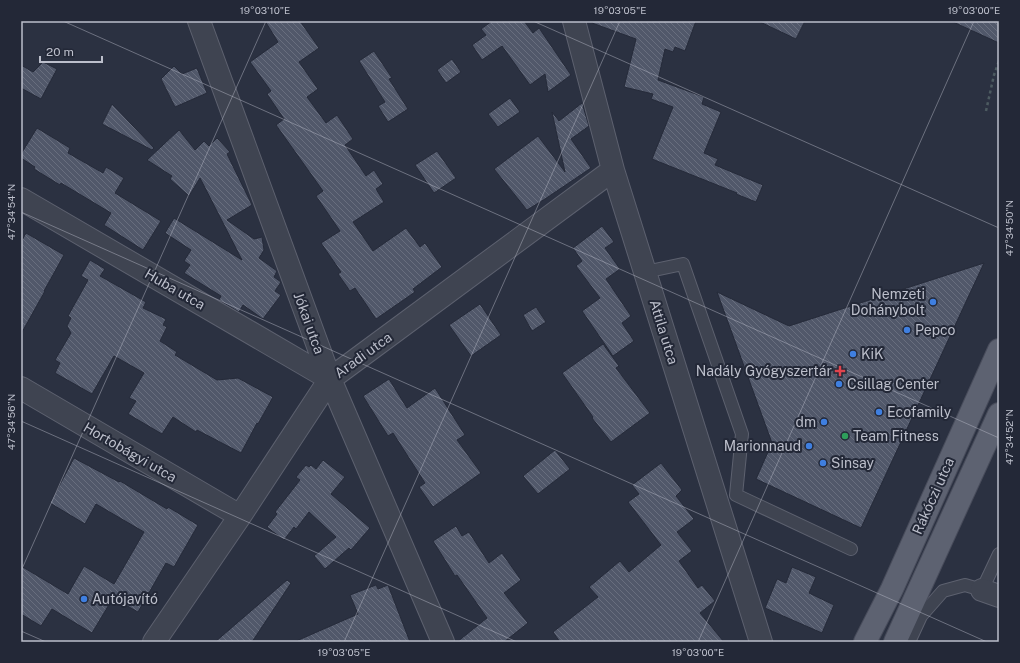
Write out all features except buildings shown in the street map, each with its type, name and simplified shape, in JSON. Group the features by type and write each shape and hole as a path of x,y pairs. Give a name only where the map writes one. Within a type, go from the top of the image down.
{"main road":[{"name":"Rákóczi utca","path":"865,642 892,589 999,350"},
{"name":"Rákóczi utca","path":"894,642 999,414"}],"street":[{"name":"Jókai utca","path":"199,21 330,379 443,642"},
{"name":"Attila utca","path":"574,21 613,170 761,642"},
{"name":"Aradi utca","path":"154,642 240,516 330,379 613,170"},
{"name":"Huba utca","path":"21,199 330,379"},
{"name":"Hortobágyi utca","path":"21,388 240,516"}],"lane":[{"path":"645,272 683,264 742,434 736,495 851,549"},
{"path":"909,642 921,616 943,591 965,585 991,593 999,554"}],"path":[{"path":"986,111 994,75 999,61"}],"place":[{"name":"Nemzeti Dohánybolt","path":"933,302"},
{"name":"Pepco","path":"907,330"},
{"name":"KiK","path":"853,354"},
{"name":"Nadály Gyógyszertár","path":"840,371"},
{"name":"Csillag Center","path":"839,384"},
{"name":"Ecofamily","path":"879,412"},
{"name":"dm","path":"824,422"},
{"name":"Team Fitness","path":"845,436"},
{"name":"Marionnaud","path":"809,446"},
{"name":"Sinsay","path":"823,463"},
{"name":"Autójavító","path":"84,599"}]}
